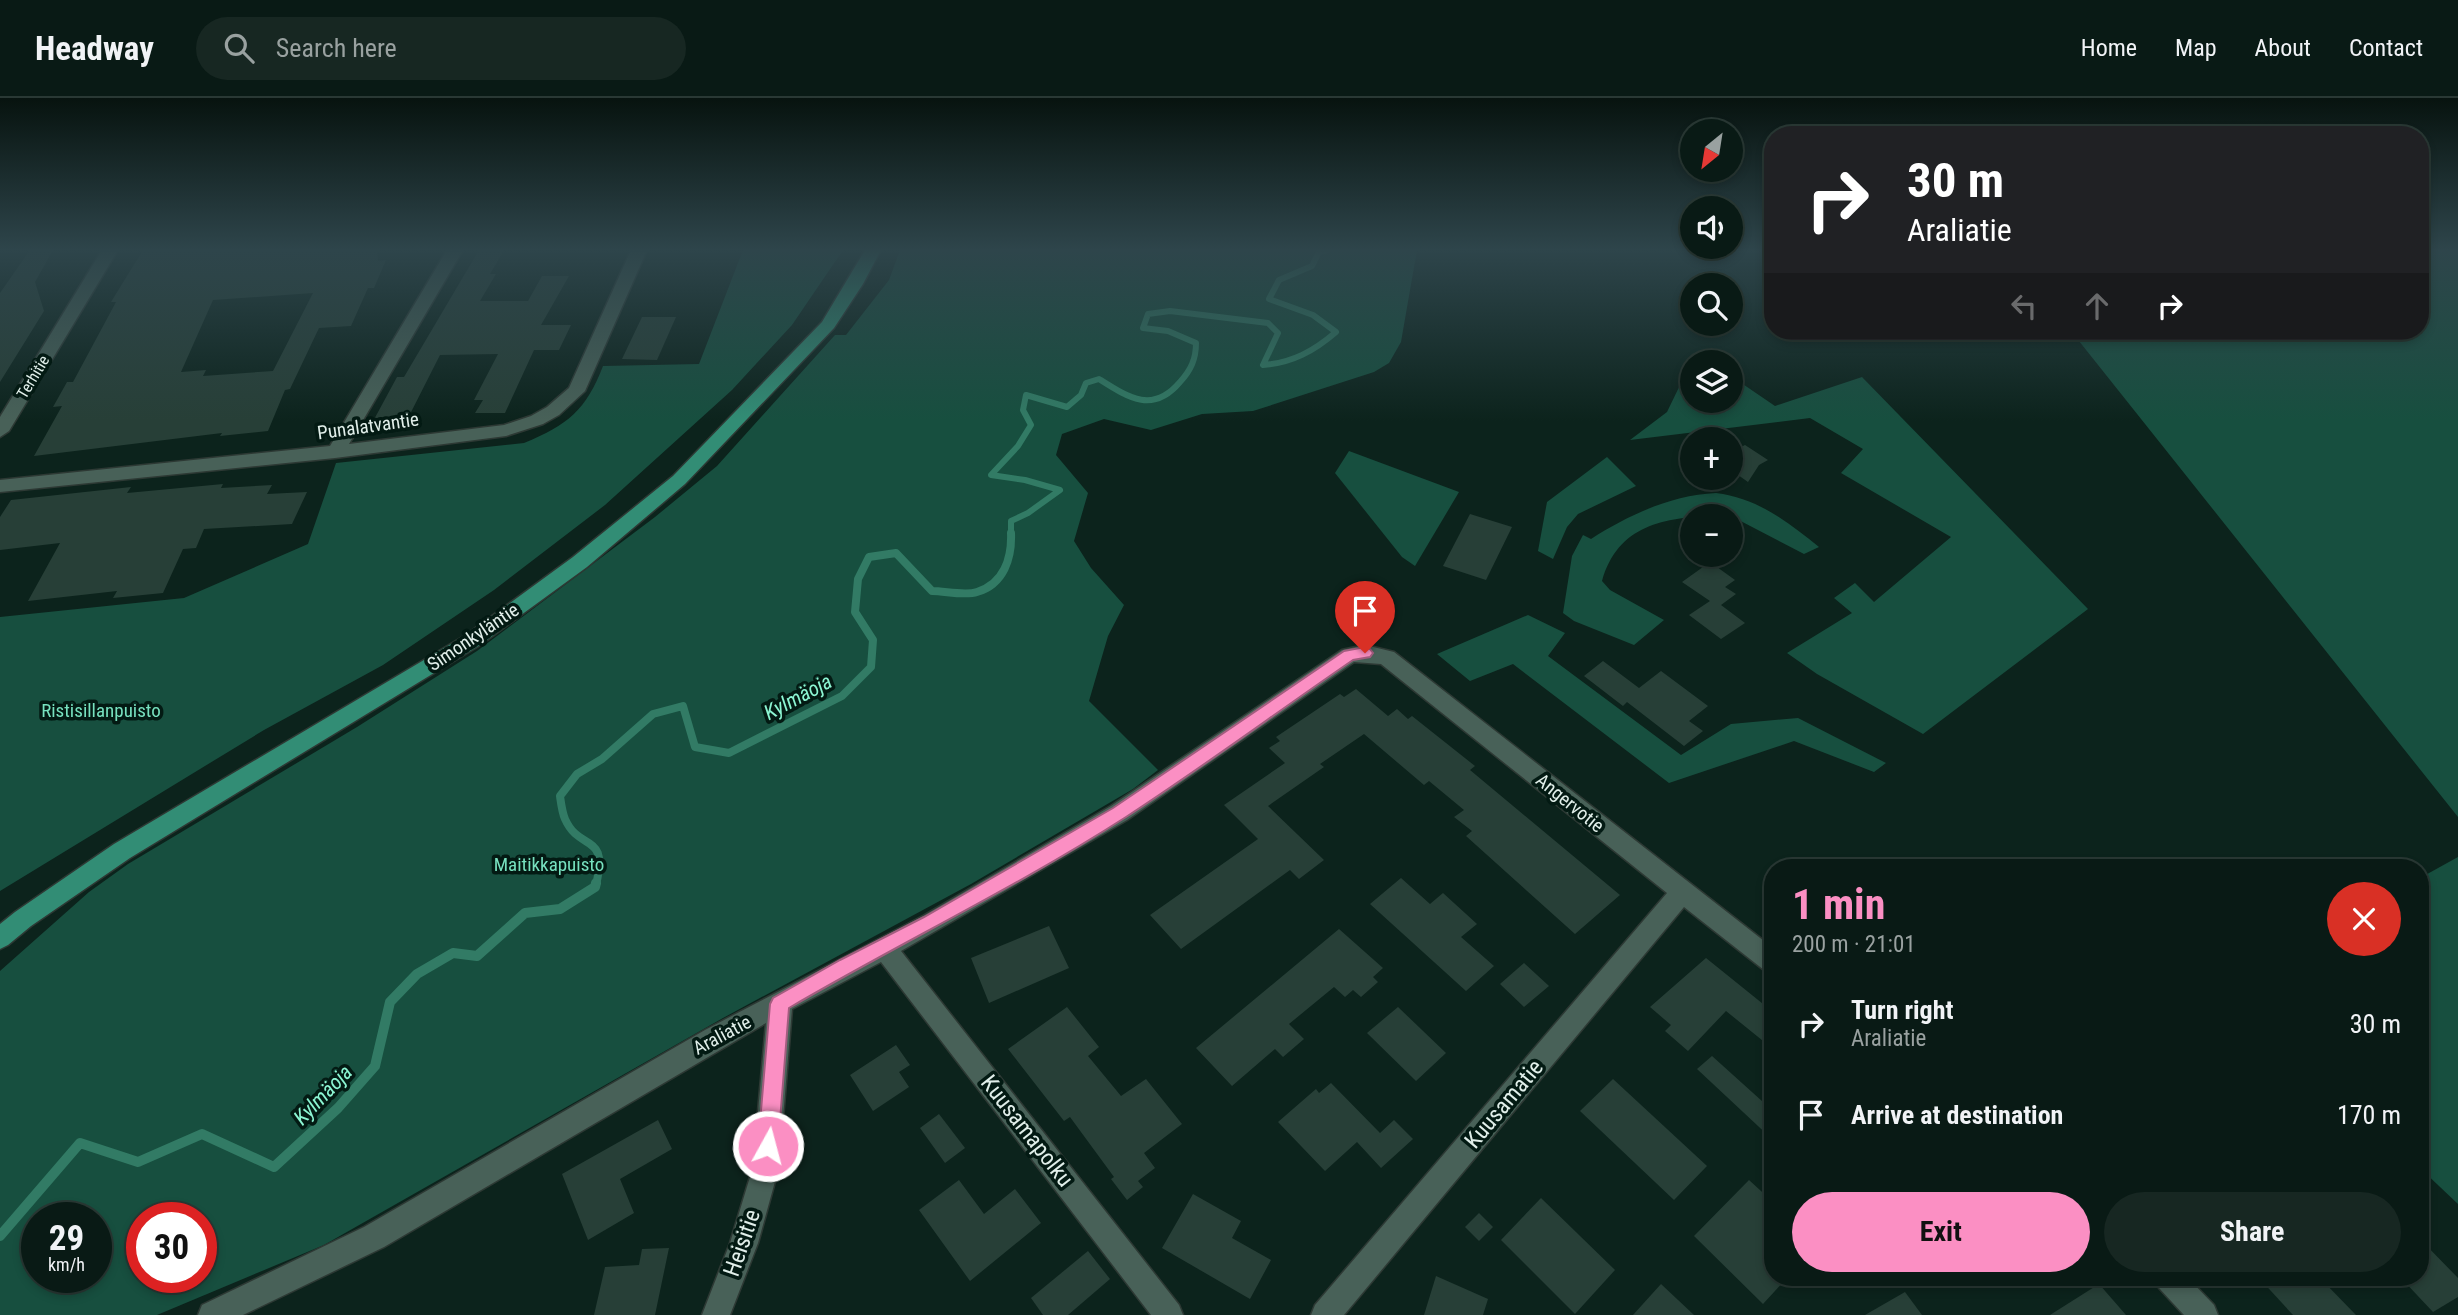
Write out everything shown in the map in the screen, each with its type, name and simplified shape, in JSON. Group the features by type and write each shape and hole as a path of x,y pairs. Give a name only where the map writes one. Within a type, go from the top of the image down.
{"main road":[{"name":"Simonkyläntie","path":"0,938 23,919 122,851 473,640 580,562 679,480 828,325 840,307"}],"street":[{"name":"Terhitie","path":"0,431 75,307"},
{"path":"335,452 421,307"},
{"name":"Punalatvantie","path":"0,486 335,452 506,430 537,421 576,391 614,307"},
{"name":"Angervotie","path":"1365,653 1387,657 1764,954"},
{"name":"Araliatie","path":"212,1315 374,1237 714,1038 884,947 1119,813 1349,655 1365,653"},
{"name":"Kuusamatie","path":"1325,1315 1682,892"},
{"name":"Kuusamapolku","path":"884,947 1169,1315"},
{"name":"Heisitie","path":"716,1315 744,1243 766,1167 780,1004"},
{"path":"2177,1286 2204,1315"}],"green space":[{"name":"Ristisillanpuisto","path":"721,307 804,307 792,325 732,390 605,505 494,590 383,665 264,730 0,891 0,617 184,598 308,544 336,463 524,443 553,430 574,414 590,394 603,366 699,364"},
{"name":"Maitikkapuisto","path":"868,307 1407,307 1401,342 1389,363 1374,372 1253,411 1202,414 1151,430 1104,419 1062,434 1056,455 1088,493 1074,541 1091,568 1124,605 1108,636 1089,701 1158,770 1133,789 971,884 723,1018 324,1245 217,1290 217,1202 126,1202 126,1293 209,1293 157,1315 0,1315 0,971 89,892 128,864 357,727 477,651 655,517 717,466 835,335 846,335"},
{"path":"2429,307 2458,307 2458,817 2078,340 2429,340"},
{"path":"1862,377 2088,609 1923,734 1817,674 1787,653 1852,613 1834,598 1855,583 1874,602 1951,537 1841,473 1863,449 1810,418 1736,427 1680,427 1680,434 1630,440 1667,412 1680,385 1680,413 1743,413 1743,384 1775,406"},
{"path":"1349,451 1459,492 1415,566 1402,557 1335,473"},
{"path":"1607,457 1636,486 1578,514 1567,527 1553,559 1538,551 1547,502"},
{"path":"1716,493 1758,505 1819,547 1804,554 1743,522 1743,504 1680,504 1680,519 1646,528 1619,547 1609,562 1602,581 1610,590 1664,620 1634,645 1574,621 1563,613 1572,556 1583,535 1591,539 1651,508"},
{"path":"1528,615 1565,633 1548,656 1681,755 1731,724 1798,718 1886,763 1874,772 1794,741 1669,783 1513,664 1470,681 1437,654"},
{"path":"2458,857 2458,1204 2429,1177 2429,873"}],"building":[{"path":"0,307 43,307 44,311 0,382"},
{"path":"113,307 210,307 181,372 206,370 203,376 273,371 306,307 360,307 351,326 319,328 290,389 285,390 268,431 220,436 222,433 34,456 62,406 53,407 67,382 73,382"},
{"path":"445,307 551,307 541,325 571,325 559,350 534,350 505,413 475,413 483,400 474,400 498,354 440,355 405,424 371,425 397,377 404,377"},
{"path":"642,317 676,317 657,360 622,359"},
{"path":"1743,446 1768,460 1759,465 1748,482 1743,478"},
{"path":"223,484 221,488 272,485 267,494 307,492 292,524 204,529 196,548 183,549 163,593 113,598 117,591 28,601 60,543 0,550 0,517 11,500 131,487 127,493"},
{"path":"1470,514 1512,527 1486,580 1443,566"},
{"path":"1703,567 1717,567 1735,580 1725,587 1736,594 1721,605 1745,623 1721,639 1689,615 1710,601 1682,582"},
{"path":"1603,661 1639,688 1661,671 1708,706 1689,721 1703,731 1684,746 1627,702 1623,706 1584,676"},
{"path":"1356,689 1388,716 1397,709 1408,719 1412,716 1475,766 1470,770 1620,895 1575,934 1466,836 1472,831 1454,817 1464,810 1429,781 1424,785 1364,734 1320,764 1324,767 1268,806 1324,860 1299,879 1290,870 1181,949 1150,915 1258,839 1224,805 1285,763 1269,748 1280,741 1276,737 1340,694 1344,697"},
{"path":"1401,878 1430,904 1443,893 1477,924 1461,937 1494,966 1466,991 1370,904"},
{"path":"1049,926 1069,968 989,1003 971,958"},
{"path":"1339,929 1383,968 1373,977 1378,982 1361,997 1353,990 1345,997 1334,987 1289,1024 1304,1039 1283,1057 1275,1049 1232,1086 1196,1048"},
{"path":"1706,958 1764,1005 1764,1042 1726,1011 1688,1051 1665,1031 1671,1025 1650,1007"},
{"path":"1524,963 1549,986 1524,1007 1500,984"},
{"path":"1067,1007 1099,1047 1088,1056 1121,1096 1146,1079 1182,1124 1144,1153 1155,1168 1138,1181 1143,1187 1127,1200 1111,1179 1114,1177 1070,1117 1064,1121 1008,1049"},
{"path":"1398,1007 1446,1053 1416,1081 1367,1033"},
{"path":"896,1045 910,1065 899,1072 909,1087 873,1111 850,1075"},
{"path":"1712,1056 1764,1103 1764,1132 1697,1069"},
{"path":"1613,1079 1707,1166 1674,1200 1580,1111"},
{"path":"1331,1083 1380,1133 1394,1120 1413,1139 1381,1168 1357,1142 1325,1171 1278,1122 1316,1089 1319,1093"},
{"path":"939,1114 965,1148 945,1163 920,1128"},
{"path":"658,1120 672,1149 620,1179 634,1213 588,1240 562,1174"},
{"path":"959,1180 984,1214 1015,1189 1041,1223 970,1281 919,1210"},
{"path":"1749,1180 1764,1194 1764,1286 1780,1286 1763,1304 1694,1236"},
{"path":"1193,1194 1241,1221 1232,1238 1271,1260 1250,1299 1162,1248"},
{"path":"1541,1198 1615,1270 1575,1314 1501,1240"},
{"path":"1479,1213 1493,1227 1479,1241 1465,1227"},
{"path":"669,1248 655,1315 594,1315 605,1267 639,1265 642,1249"},
{"path":"2429,1248 2458,1278 2458,1297 2433,1312 2409,1286 2429,1286"},
{"path":"1088,1251 1110,1279 1068,1315 1043,1315 1031,1298"},
{"path":"1436,1276 1488,1299 1483,1315 1424,1315"},
{"path":"1661,1284 1694,1315 1633,1315"},
{"path":"2096,1286 2101,1286 2126,1315 2050,1315"},
{"path":"2266,1286 2328,1286 2356,1315 2293,1315"},
{"path":"1905,1292 1922,1315 1865,1315"}],"waterway":[{"name":"Kylmäoja","path":"1011,533 1011,521 1028,513 1060,490 1025,480 991,475 1018,446 1031,425 1023,410 1026,395 1067,407 1081,395 1086,383 1099,379 1141,400 1160,398 1170,392 1190,369 1196,343 1168,331 1143,328 1148,314 1170,311 1268,323 1278,333 1263,365 1284,362 1302,355 1336,332 1313,315 1290,307"},
{"name":"Kylmäoja","path":"596,885 599,868 596,849 571,829 561,805 560,796 577,774 602,759 653,714 683,706 695,747 729,753 842,696 871,667 873,640 855,612 858,579 869,557 896,553 932,591 972,593 986,588 1000,576 1008,561 1011,533"},
{"name":"Kylmäoja","path":"0,1236 80,1143 138,1162 202,1134 274,1167 338,1108 375,1066 390,1002 417,974 453,953 477,956 525,913 560,909 595,887 596,883"}],"route":[{"path":"768,1146 780,1004 846,965 931,923 1119,813 1349,655 1365,653"}]}
